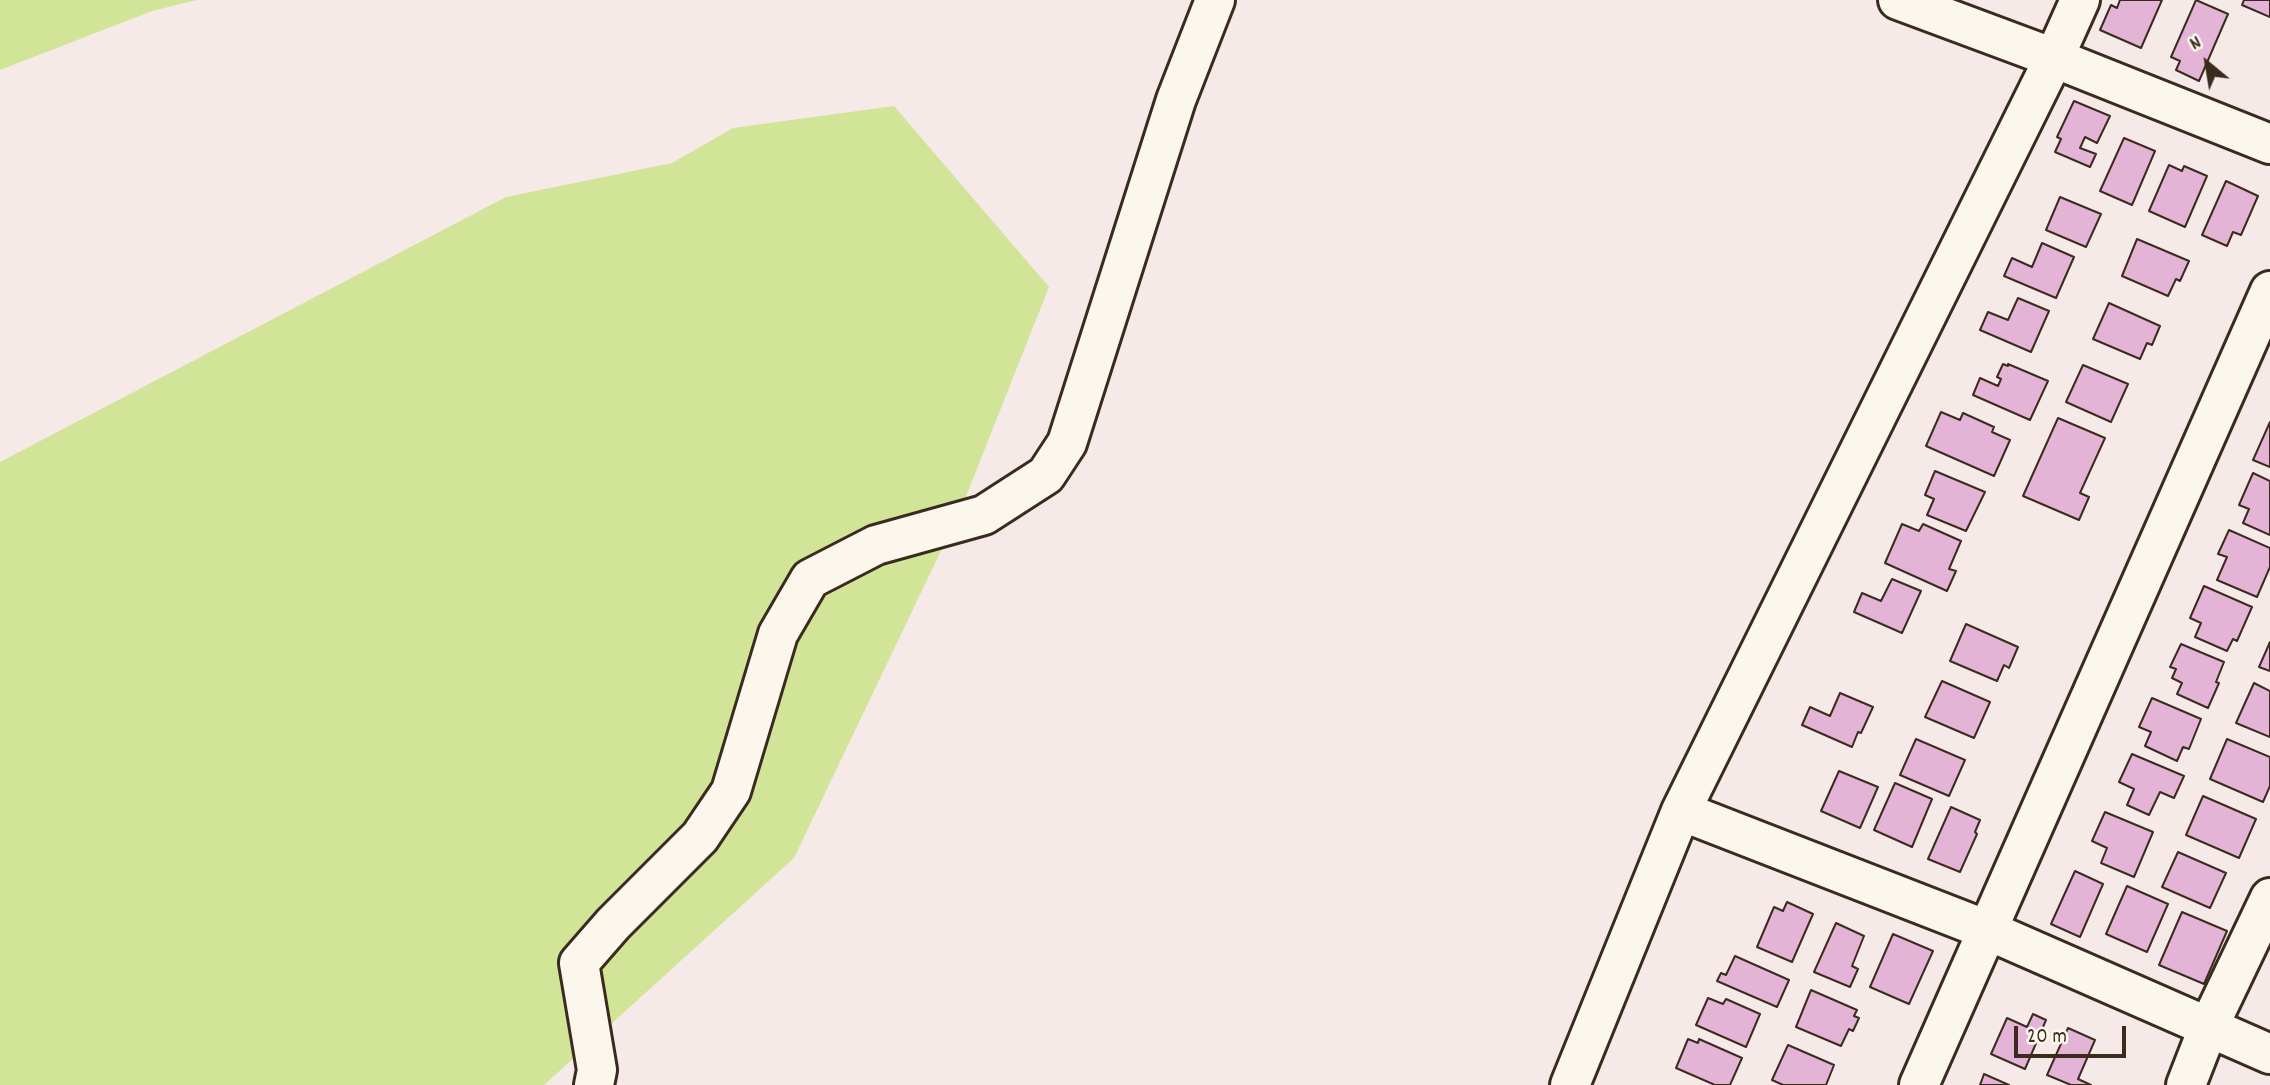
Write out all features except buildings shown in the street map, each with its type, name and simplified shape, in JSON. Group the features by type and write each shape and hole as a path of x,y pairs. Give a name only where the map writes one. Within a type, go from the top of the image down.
{"street":[{"path":"594,1085 597,1070 579,963 613,923 700,837 731,791 778,634 810,579 876,545 984,515 1046,475 1067,443 1176,100 1215,0"},
{"path":"1898,0 2054,58 2270,144"},
{"path":"1570,1085 1681,811 2054,58 2080,0"},
{"path":"1919,1085 2270,291"},
{"path":"1681,811 1987,930 2270,1054"},
{"path":"2186,1085 2209,1026 2270,898"}],"green space":[{"path":"0,0 197,0 152,11 0,70"},
{"path":"894,106 1049,287 961,509 794,858 544,1085 0,1085 0,462 506,197 672,163 733,128"}]}
